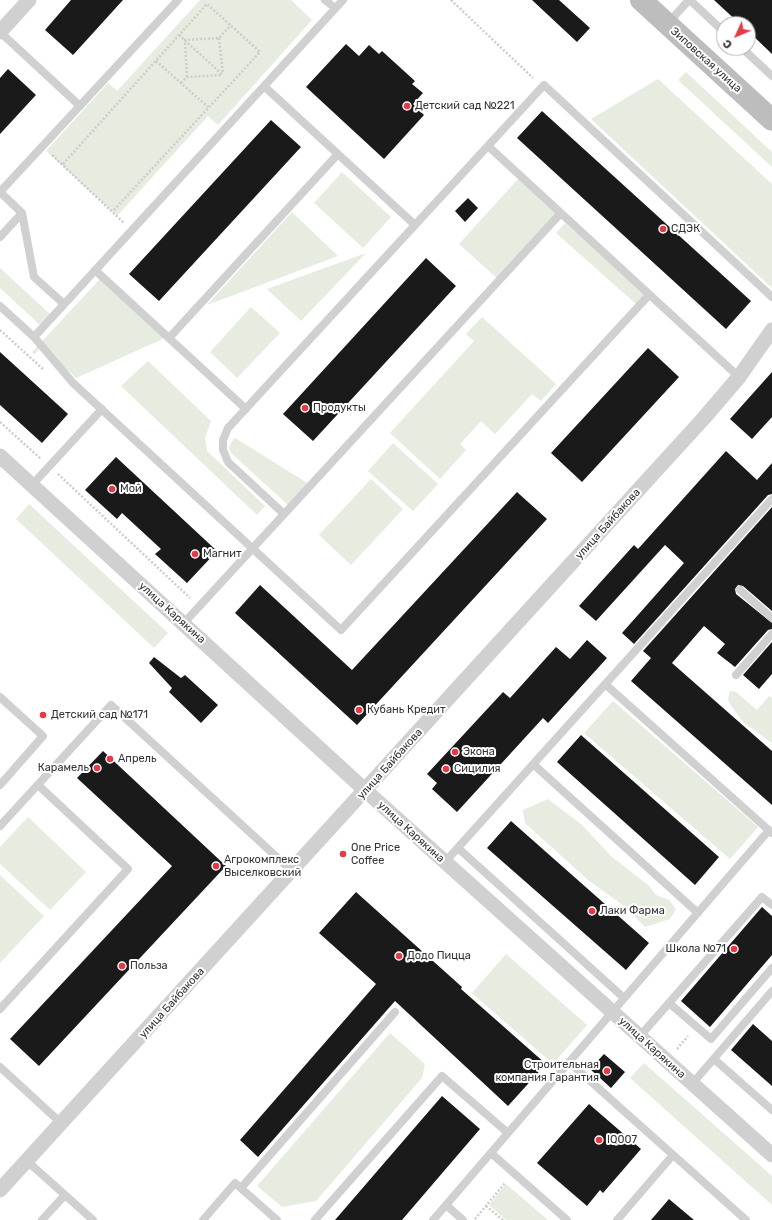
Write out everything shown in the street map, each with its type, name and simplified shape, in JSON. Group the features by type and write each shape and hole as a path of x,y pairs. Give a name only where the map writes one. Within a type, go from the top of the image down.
{"street":[{"path":"0,32 29,0"},
{"name":"Зиповская улица","path":"641,0 769,112"},
{"name":"улица Байбакова","path":"0,1190 366,791 739,378 772,330"},
{"name":"улица Карякина","path":"0,456 366,791 772,1155"}],"lane":[{"path":"64,304 34,277 22,213 0,192 178,0"},
{"path":"325,0 334,8"},
{"path":"34,337 334,8 343,0"},
{"path":"667,24 689,0 716,25"},
{"path":"0,32 80,106"},
{"path":"751,56 771,73"},
{"path":"284,514 228,462 223,450 223,440 228,428 544,85 772,297"},
{"path":"264,86 415,225"},
{"path":"488,146 739,378"},
{"path":"169,338 338,154"},
{"path":"0,237 22,213"},
{"path":"183,624 561,213"},
{"path":"95,270 246,409"},
{"path":"0,306 34,337 73,382 341,630 649,295"},
{"path":"32,485 102,409"},
{"path":"445,862 772,499"},
{"path":"740,590 772,618"},
{"path":"736,675 772,634"},
{"path":"433,1220 770,831 605,684"},
{"path":"0,697 43,736 0,785"},
{"path":"0,826 111,705 292,871"},
{"path":"533,764 698,913"},
{"path":"0,1009 128,869 38,785"},
{"path":"458,848 624,998"},
{"path":"640,1036 762,897 772,905"},
{"path":"669,1002 711,1039 772,968"},
{"path":"692,1084 772,991"},
{"path":"241,1188 395,1012"},
{"path":"714,1059 772,1110"},
{"path":"569,1062 746,1220"},
{"path":"0,1067 61,1123"},
{"path":"315,1220 442,1076 508,1133"},
{"path":"491,1153 567,1220"},
{"path":"617,1220 673,1155"},
{"path":"27,1161 93,1220"},
{"path":"203,1220 235,1183 277,1220"},
{"path":"42,1220 65,1195"},
{"path":"446,1205 463,1220"}],"path":[{"path":"451,0 538,82"},
{"path":"43,146 62,164 113,211 260,52 207,4 62,164"},
{"path":"185,40 219,38 231,25"},
{"path":"179,35 223,74"},
{"path":"219,38 223,74"},
{"path":"185,40 187,77"},
{"path":"156,61 208,107"},
{"path":"181,83 187,77 223,74"},
{"path":"0,422 199,606"},
{"path":"474,1220 513,1173"},
{"path":"486,1206 503,1220"}],"shaded area":[{"path":"200,0 291,0 312,20 218,125 208,116 117,216 46,151 108,83 117,91"},
{"path":"686,72 772,152 772,167 678,80"},
{"path":"658,79 772,184 772,288 591,119"},
{"path":"342,172 391,217 363,248 314,203"},
{"path":"519,178 558,214 498,279 459,244"},
{"path":"292,212 338,256 207,305"},
{"path":"565,223 645,294 636,304 556,233"},
{"path":"366,253 301,321 267,289"},
{"path":"0,268 50,314 40,325 0,288"},
{"path":"102,277 167,337 76,378 42,346 34,355 32,352"},
{"path":"251,307 280,333 237,378 210,352"},
{"path":"482,317 556,384 541,401 532,394 495,434 481,421 460,444 466,450 440,479 390,433 474,341 466,334"},
{"path":"148,361 211,421 205,438 207,451 265,506 257,515 121,386"},
{"path":"235,438 309,484 288,505 231,453 229,448"},
{"path":"393,443 438,484 413,511 368,471"},
{"path":"371,479 403,509 351,565 319,535"},
{"path":"29,504 168,633 154,648 16,519"},
{"path":"730,691 736,692 757,710 769,696 772,698 772,743 743,722 730,704 728,699"},
{"path":"613,701 758,827 730,859 584,733"},
{"path":"548,799 581,824 611,856 648,885 656,895 669,900 676,909 670,919 645,927 624,906 588,880 525,823 523,810"},
{"path":"28,817 86,872 50,910 0,864 0,847"},
{"path":"0,875 44,916 0,963"},
{"path":"506,954 587,1025 553,1064 472,993"},
{"path":"390,1033 425,1064 422,1078 316,1201 282,1207 257,1186"},
{"path":"644,1063 772,1176 772,1205 630,1078"},
{"path":"506,1184 548,1220 506,1220 489,1205"}],"building":[{"path":"71,0 123,0 73,55 45,30"},
{"path":"532,0 559,0 590,28 577,42"},
{"path":"714,0 772,0 772,54 756,39 756,16 731,16"},
{"path":"346,44 359,56 369,45 379,54 382,51 415,81 412,84 423,93 413,104 424,115 384,159 306,87"},
{"path":"8,69 36,95 0,134 0,78"},
{"path":"542,111 751,301 726,329 517,138"},
{"path":"271,120 301,147 159,301 129,274"},
{"path":"468,198 478,208 465,222 455,211"},
{"path":"426,258 456,286 313,441 283,414"},
{"path":"648,348 679,377 582,482 551,453"},
{"path":"0,352 68,414 42,443 0,405"},
{"path":"772,372 772,417 752,439 730,419"},
{"path":"726,451 757,480 772,463 772,494 768,495 634,644 622,633 684,563 665,545 596,621 579,606 634,545 638,549"},
{"path":"116,457 217,551 187,583 155,554 161,549 122,513 117,519 85,490"},
{"path":"517,492 547,519 357,725 235,613 260,585 352,670"},
{"path":"772,507 772,611 743,586 738,585 735,589 736,594 772,623 772,629 768,630 735,667 717,653 725,644 704,626 672,663 772,751 772,805 631,681 651,658 643,651"},
{"path":"587,640 607,658 548,723 543,718 457,812 432,789 437,783 427,774 503,692 510,698 556,647 570,659"},
{"path":"772,642 772,674 759,689 743,675"},
{"path":"154,657 181,678 185,675 218,705 201,723 169,692 172,688 149,663"},
{"path":"581,735 719,857 695,885 557,762"},
{"path":"103,751 226,866 39,1066 10,1039 172,866 77,778"},
{"path":"511,821 649,943 626,970 487,848"},
{"path":"356,892 462,987 461,989 546,1064 508,1106 395,1001 258,1157 240,1140 376,984 319,933"},
{"path":"762,907 772,916 772,955 710,1027 681,1001"},
{"path":"753,1024 772,1041 772,1086 731,1050"},
{"name":"Строительная компания Гарантия","path":"604,1054 625,1072 611,1088 590,1069"},
{"path":"442,1096 480,1129 402,1220 335,1220"},
{"path":"589,1104 641,1149 603,1193 600,1190 587,1206 537,1163"},
{"path":"669,1199 694,1220 651,1220"}],"place":[{"name":"Детский сад №221","path":"407,106"},
{"name":"СДЭК","path":"663,229"},
{"name":"Продукты","path":"305,408"},
{"name":"Мой","path":"112,489"},
{"name":"Магнит","path":"195,554"},
{"name":"Кубань Кредит","path":"359,710"},
{"name":"Детский сад №171","path":"43,715"},
{"name":"Экона","path":"455,752"},
{"name":"Апрель","path":"110,759"},
{"name":"Карамель","path":"97,768"},
{"name":"Сицилия","path":"446,769"},
{"name":"One Price Coffee","path":"343,854"},
{"name":"Агрокомплекс Выселковский","path":"216,866"},
{"name":"Лаки Фарма","path":"592,911"},
{"name":"Школа №71","path":"734,949"},
{"name":"Додо Пицца","path":"399,956"},
{"name":"Польза","path":"122,966"},
{"name":"Строительная компания Гарантия","path":"607,1071"},
{"name":"IQ007","path":"599,1140"}]}
